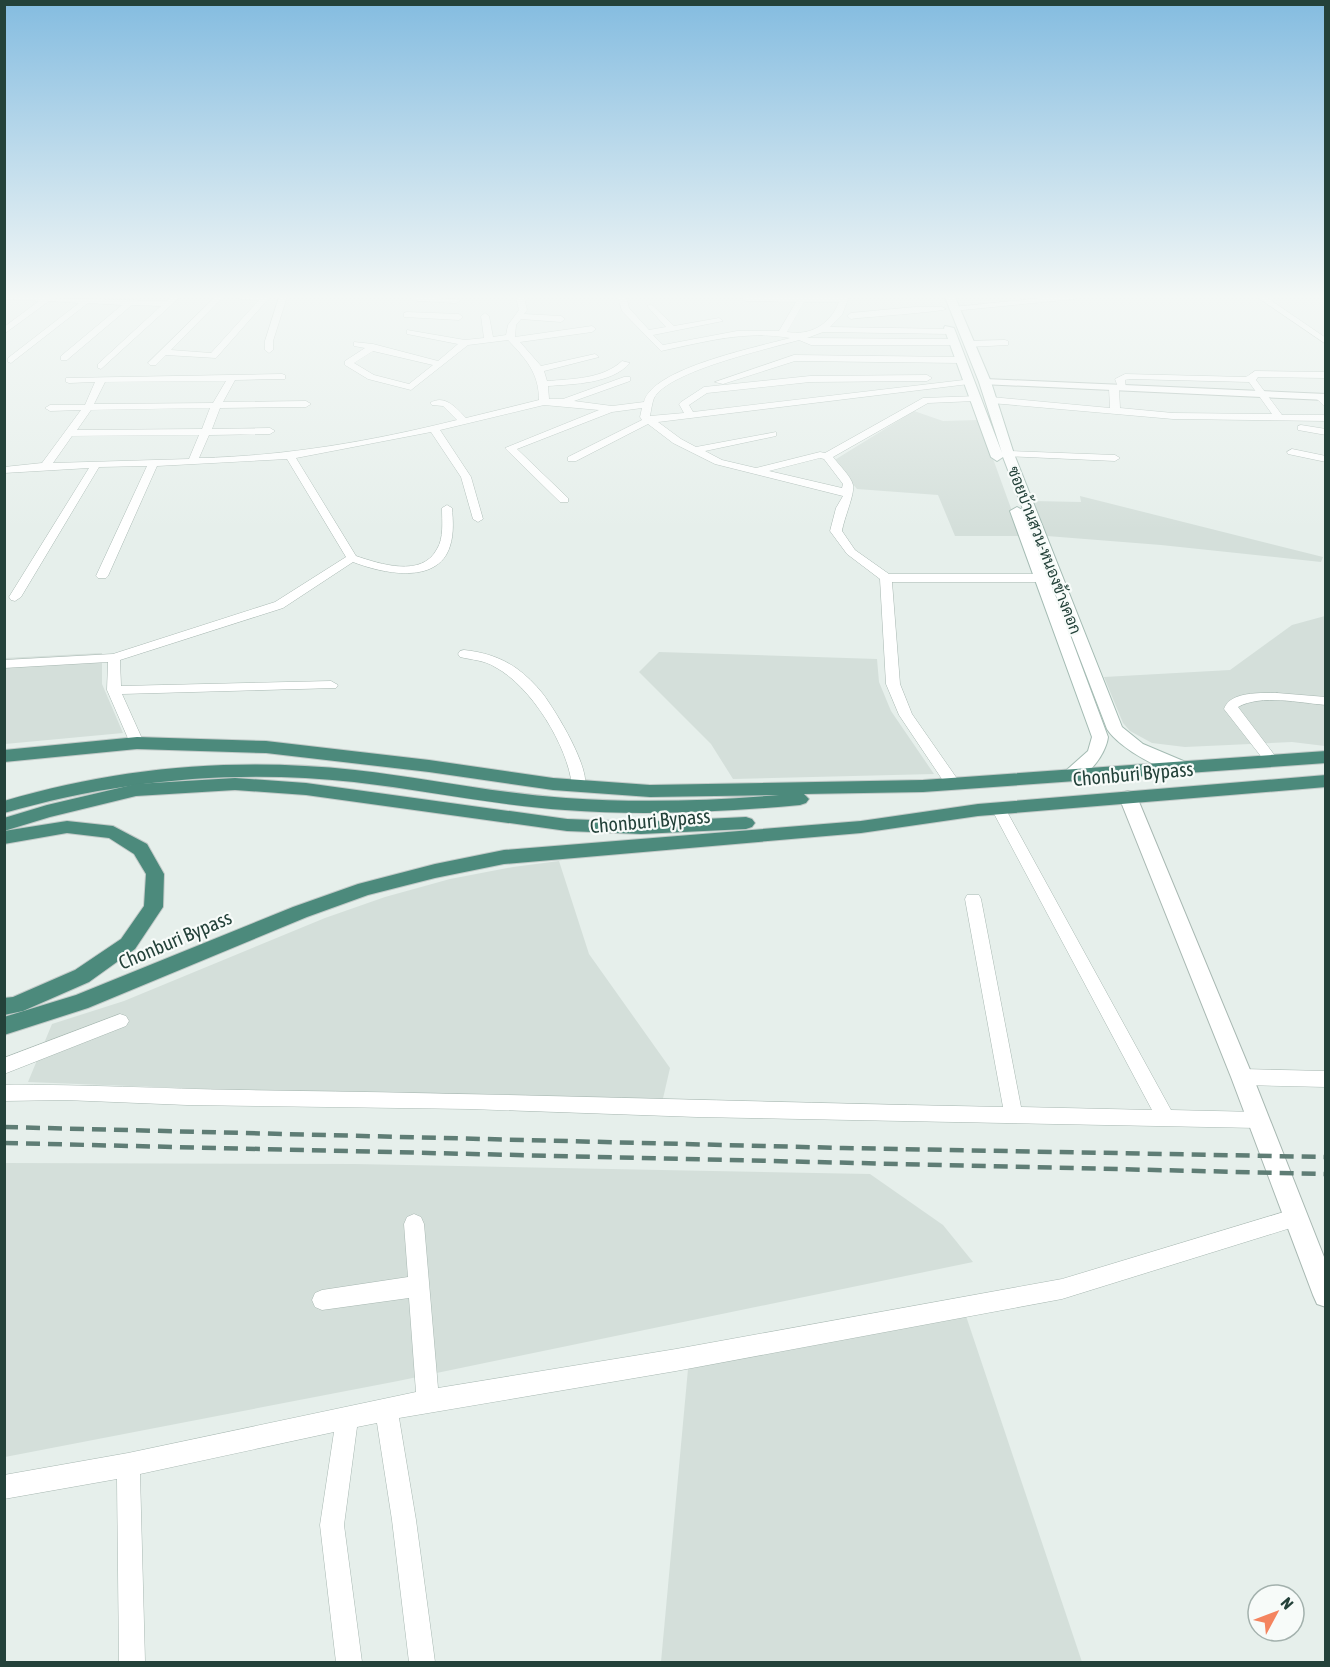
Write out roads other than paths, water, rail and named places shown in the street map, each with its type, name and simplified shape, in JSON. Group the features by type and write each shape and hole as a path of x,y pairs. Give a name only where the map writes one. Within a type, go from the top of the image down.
{"highway":[{"name":"Chonburi Bypass","path":"4,756 137,743 200,743 292,748 579,786 650,790 923,786 1326,757"},
{"path":"4,807 39,796 137,776 230,770 322,773 505,798 622,808 735,805 923,786"},
{"name":"Chonburi Bypass","path":"4,1026 91,998 300,912 365,890 435,871 504,857 553,851 861,827 998,808 1326,781"},
{"path":"4,825 47,811 136,790 235,783 306,789 567,825 641,828 978,810"},
{"path":"4,838 67,827 113,832 141,849 155,874 153,907 128,944 82,976 16,1005 4,1007"}],"main road":[{"name":"ซอยบ้านสวน-หนองข้างคอก","path":"967,375 1100,737 1100,745 1096,753 1070,775"},
{"name":"ซอยบ้านสวน-หนองข้างคอก","path":"980,375 985,382 1008,454 1115,729 1122,738 1144,752 1182,767"},
{"path":"969,381 1262,394 1324,400"},
{"path":"1128,797 1242,1077 1326,1295"}],"street":[{"path":"367,375 411,387 426,375"},
{"path":"542,375 544,402"},
{"path":"544,384 598,375"},
{"path":"679,375 670,379 650,396 645,417 677,441 719,462 844,492 848,499 841,508 836,531 850,552 885,578 1042,578"},
{"path":"690,415 684,404 712,385 743,375"},
{"path":"1251,379 1254,375"},
{"path":"1115,411 1120,379 1128,376 1251,379"},
{"path":"69,380 282,377"},
{"path":"193,461 217,404 232,378"},
{"path":"704,390 810,379 925,378 940,385"},
{"path":"561,402 627,379"},
{"path":"1251,379 1279,417"},
{"path":"45,466 87,408 101,380"},
{"path":"572,459 649,420 969,381"},
{"path":"755,471 820,455 827,456 926,400 975,398"},
{"path":"991,400 1207,418 1326,418"},
{"path":"4,470 45,466 247,460 289,455 434,429 544,402 612,409"},
{"path":"435,403 445,403 465,422"},
{"path":"69,433 118,420 217,404 306,404"},
{"path":"564,500 510,448 612,409 648,404"},
{"path":"50,408 87,408 118,420 205,432 270,431"},
{"path":"1301,428 1326,432"},
{"path":"434,429 466,477 478,519"},
{"path":"695,450 772,434"},
{"path":"1292,452 1326,459"},
{"path":"1008,454 1115,458"},
{"path":"289,455 352,558 381,569 410,569 432,564 444,549 447,508"},
{"path":"827,456 848,484 844,492"},
{"path":"102,576 154,462"},
{"path":"15,597 96,464"},
{"path":"4,664 114,658 279,605 352,558"},
{"path":"885,578 893,684 906,716 953,784"},
{"path":"464,654 480,654 506,668 528,685 546,707 571,752 578,770 579,786"},
{"path":"114,658 114,690 137,743"},
{"path":"114,690 331,685"},
{"path":"1272,761 1231,709 1232,705 1240,700 1264,698 1326,701"},
{"path":"998,808 1166,1118"},
{"path":"974,899 1013,1113"},
{"path":"4,1066 120,1021"},
{"path":"1242,1077 1326,1078"},
{"path":"4,1093 65,1092 708,1109 1013,1113 1258,1120"},
{"path":"4,1487 128,1465 428,1401 676,1360 1062,1289 1297,1217"},
{"path":"414,1224 428,1401"},
{"path":"322,1300 418,1286"},
{"path":"386,1409 404,1520 422,1662"},
{"path":"347,1419 332,1525 349,1662"},
{"path":"128,1465 132,1662"}],"railway":[{"path":"4,1127 843,1148 1326,1157"},
{"path":"4,1143 1326,1174"}]}
